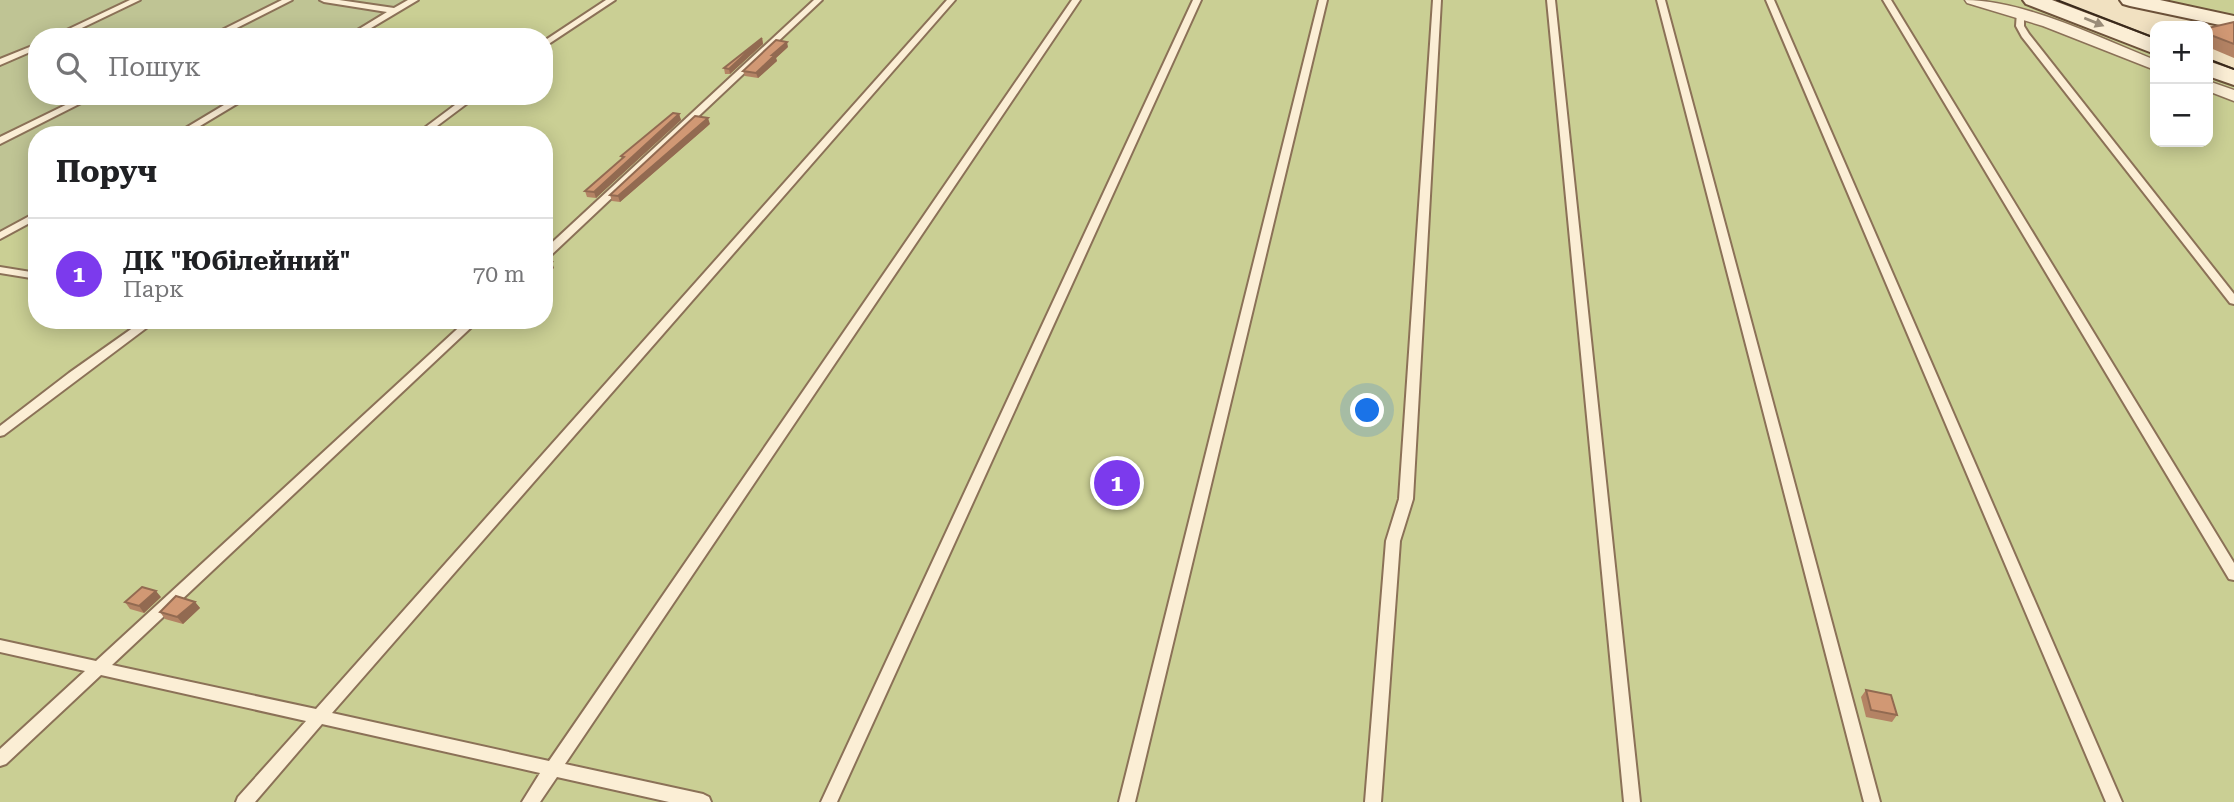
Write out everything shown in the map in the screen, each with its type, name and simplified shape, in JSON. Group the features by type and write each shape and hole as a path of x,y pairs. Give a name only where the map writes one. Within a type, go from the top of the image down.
{"main road":[{"path":"2130,0 2234,22"},
{"path":"2026,7 2150,45"},
{"path":"2213,70 2234,78"}],"street":[{"path":"1972,0 2026,7 2150,63"},
{"path":"2213,88 2234,96"}],"lane":[{"path":"75,28 136,0"},
{"path":"230,28 288,0"},
{"path":"324,0 395,11"},
{"path":"366,28 414,0"},
{"path":"553,39 611,0"},
{"path":"553,248 818,0"},
{"path":"244,802 951,0"},
{"path":"530,802 1076,0"},
{"path":"829,802 1197,0"},
{"path":"1127,802 1323,0"},
{"path":"1373,802 1393,541 1406,499 1437,0"},
{"path":"1551,0 1632,802"},
{"path":"1661,0 1872,802"},
{"path":"1770,0 2115,802"},
{"path":"1887,0 2234,575"},
{"path":"2026,7 2020,26 2025,35 2234,302"},
{"path":"0,62 28,50"},
{"path":"30,126 73,105"},
{"path":"194,126 230,105"},
{"path":"431,126 461,105"},
{"path":"0,141 28,127"},
{"path":"0,236 28,220"},
{"path":"0,270 28,275"},
{"path":"0,432 139,329"},
{"path":"0,759 464,329"},
{"path":"0,646 703,802"}],"green space":[{"path":"0,0 414,0 366,28 28,28 28,105 230,105 194,126 28,126 28,220 0,236"},
{"path":"414,0 2033,0 2150,45 2150,147 2213,147 2213,70 2234,78 2234,802 0,802 0,236 28,220 28,329 553,329 553,126 194,126 230,105 553,105 553,28 366,28"},
{"path":"2161,0 2234,0 2234,22 2162,7"}],"building":[{"path":"2234,22 2234,44 2213,36 2213,27"},
{"path":"762,38 729,69 724,68"},
{"path":"776,40 787,42 756,73 743,71"},
{"path":"673,113 679,114 594,192 585,191 624,157 621,156"},
{"path":"695,116 708,118 618,196 610,195"},
{"path":"142,587 156,591 139,606 125,602"},
{"path":"176,596 195,602 177,617 160,612"},
{"path":"1866,690 1891,695 1897,715 1871,710"}],"tram line":[{"path":"2057,0 2150,36"},
{"path":"2213,61 2234,69"}],"place":[{"name":"ДК \"Юбілейний\"","path":"1117,483"}]}
